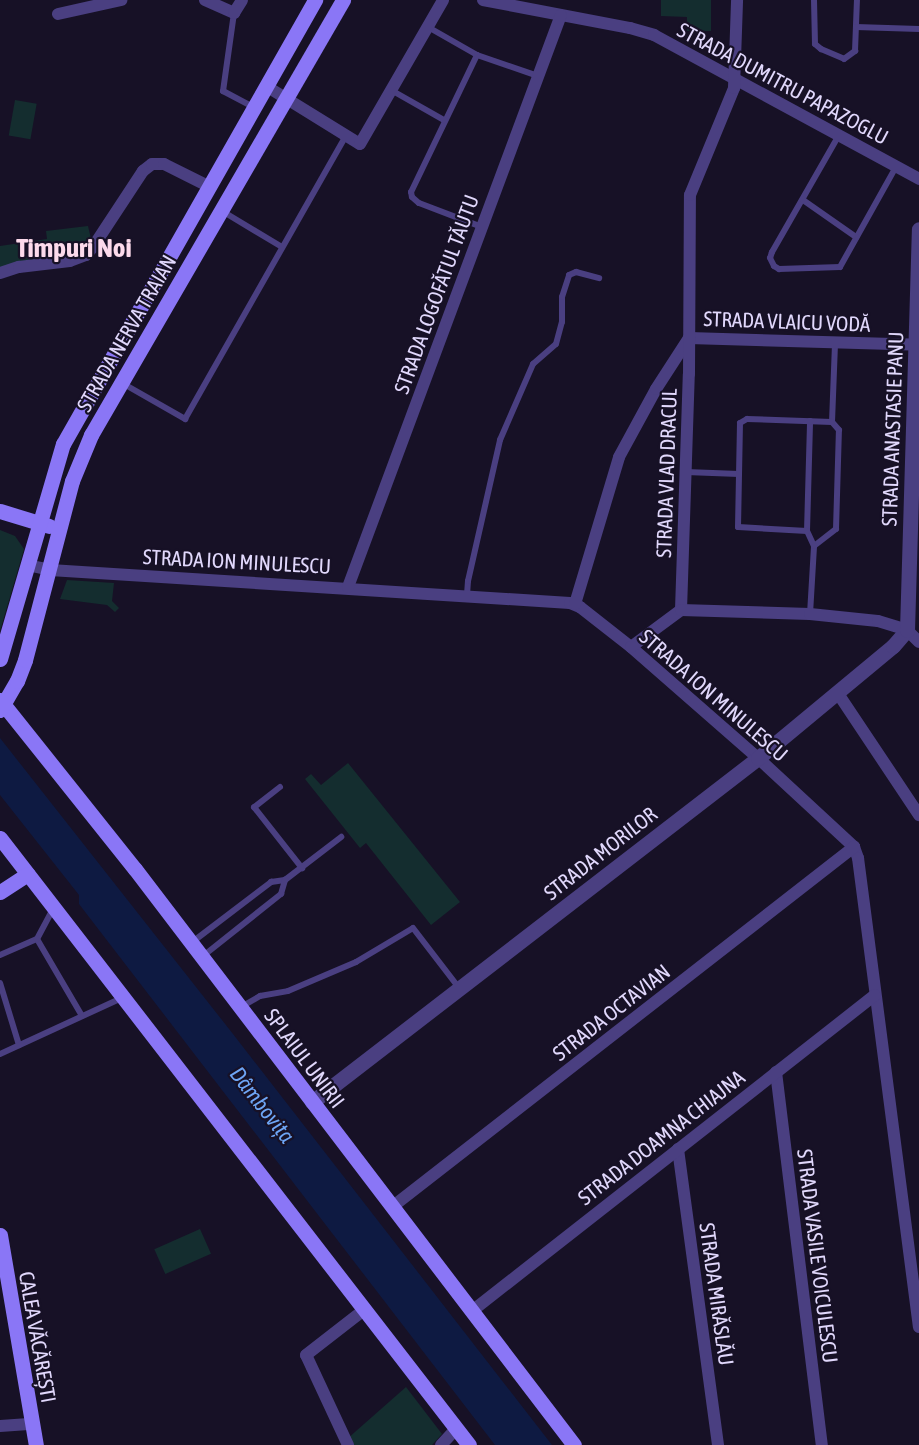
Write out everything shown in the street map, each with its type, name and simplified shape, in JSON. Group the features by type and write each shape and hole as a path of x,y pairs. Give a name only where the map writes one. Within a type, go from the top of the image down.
{"main road":[{"name":"STRADA NERVA TRAIAN","path":"0,659 63,444 315,0"},
{"name":"STRADA NERVA TRAIAN","path":"1,704 25,660 72,482 82,456 122,382 343,0"},
{"path":"0,511 60,530"},
{"name":"SPLAIUL UNIRII","path":"1,704 202,957 574,1445"},
{"path":"0,838 469,1445"},
{"path":"0,892 28,874"},
{"name":"CALEA VĂCĂREȘTI","path":"0,1235 36,1445"}],"street":[{"path":"58,14 121,0"},
{"path":"205,0 234,13 242,0"},
{"path":"266,86 360,144 443,0"},
{"name":"STRADA DUMITRU PAPAZOGLU","path":"483,0 654,35 919,179"},
{"name":"STRADA VLAD DRACUL","path":"681,609 689,338 690,195 732,94 735,79 737,0"},
{"name":"STRADA LOGOFĂTUL TĂUTU","path":"348,588 561,15"},
{"path":"0,273 19,267 70,261 86,255 93,248 143,171 152,164 164,164 208,186"},
{"name":"STRADA ANASTASIE PANU","path":"907,630 915,471 919,229"},
{"name":"STRADA VLAD DRACUL","path":"575,604 619,457 633,429 689,338"},
{"name":"STRADA VLAICU VODĂ","path":"689,338 917,345"},
{"name":"STRADA ION MINULESCU","path":"27,566 50,570 467,595 575,604 631,647 758,758 854,847"},
{"path":"631,647 681,609 810,614 878,621 907,630 919,642"},
{"name":"STRADA MORILOR","path":"312,1102 758,758 893,646 907,630"},
{"path":"837,692 919,815"},
{"path":"854,847 858,858 919,1327"},
{"name":"STRADA OCTAVIAN","path":"392,1207 854,847"},
{"name":"STRADA DOAMNA CHIAJNA","path":"472,1311 875,995"},
{"name":"STRADA VASILE VOICULESCU","path":"776,1072 822,1445"},
{"name":"STRADA MIRĂSLĂU","path":"678,1149 718,1445"},
{"path":"348,1445 306,1355 365,1309"},
{"path":"0,1426 32,1424"},
{"path":"441,1445 456,1429"},
{"path":"574,1445 583,1445"}],"lane":[{"path":"814,0 814,40 821,49 841,58 851,57 855,51 856,0"},
{"path":"234,13 223,91 253,107"},
{"path":"428,27 477,55 538,76"},
{"path":"856,27 919,29"},
{"path":"477,55 412,186 412,197 419,203 482,227"},
{"path":"391,90 444,120"},
{"path":"839,135 772,252 770,258 774,266 779,268 838,268 897,166"},
{"path":"122,382 185,419 346,136"},
{"path":"803,200 856,237"},
{"path":"222,212 282,247"},
{"path":"467,595 468,581 500,440 533,364 556,344 562,322 562,297 569,275 576,272 599,278"},
{"path":"832,422 835,343"},
{"path":"807,531 738,527 740,423 743,420 832,422 840,430 836,529 814,546"},
{"path":"810,421 807,531 814,546 810,614"},
{"path":"686,472 739,474"},
{"path":"280,787 254,807 302,868"},
{"path":"191,943 271,882 285,880 341,837"},
{"path":"202,957 281,894 285,880"},
{"path":"0,955 37,939 54,908"},
{"path":"241,1008 260,996 288,991 356,962 413,928 459,988"},
{"path":"37,939 82,1016"},
{"path":"0,983 19,1045"},
{"path":"0,1054 122,998"}],"green space":[{"path":"661,0 711,0 711,31 687,31 687,17 661,16"},
{"path":"15,100 37,104 30,139 9,135"},
{"path":"88,226 93,247 86,255 0,273 0,246 47,239 46,231"},
{"path":"0,530 15,536 24,549 0,631"},
{"path":"67,580 114,583 112,601 119,608 115,612 107,605 60,599"},
{"path":"348,763 460,902 431,925 366,843 360,848 305,779 311,774 321,785"},
{"path":"200,1229 211,1254 165,1274 154,1249"},
{"path":"406,1387 442,1434 432,1445 350,1445 347,1439"}],"water":[{"name":"Dâmbovița","path":"0,738 552,1445 495,1445 79,904 79,895 0,795"}],"district":[{"name":"Timpuri Noi","path":"74,248"}]}
